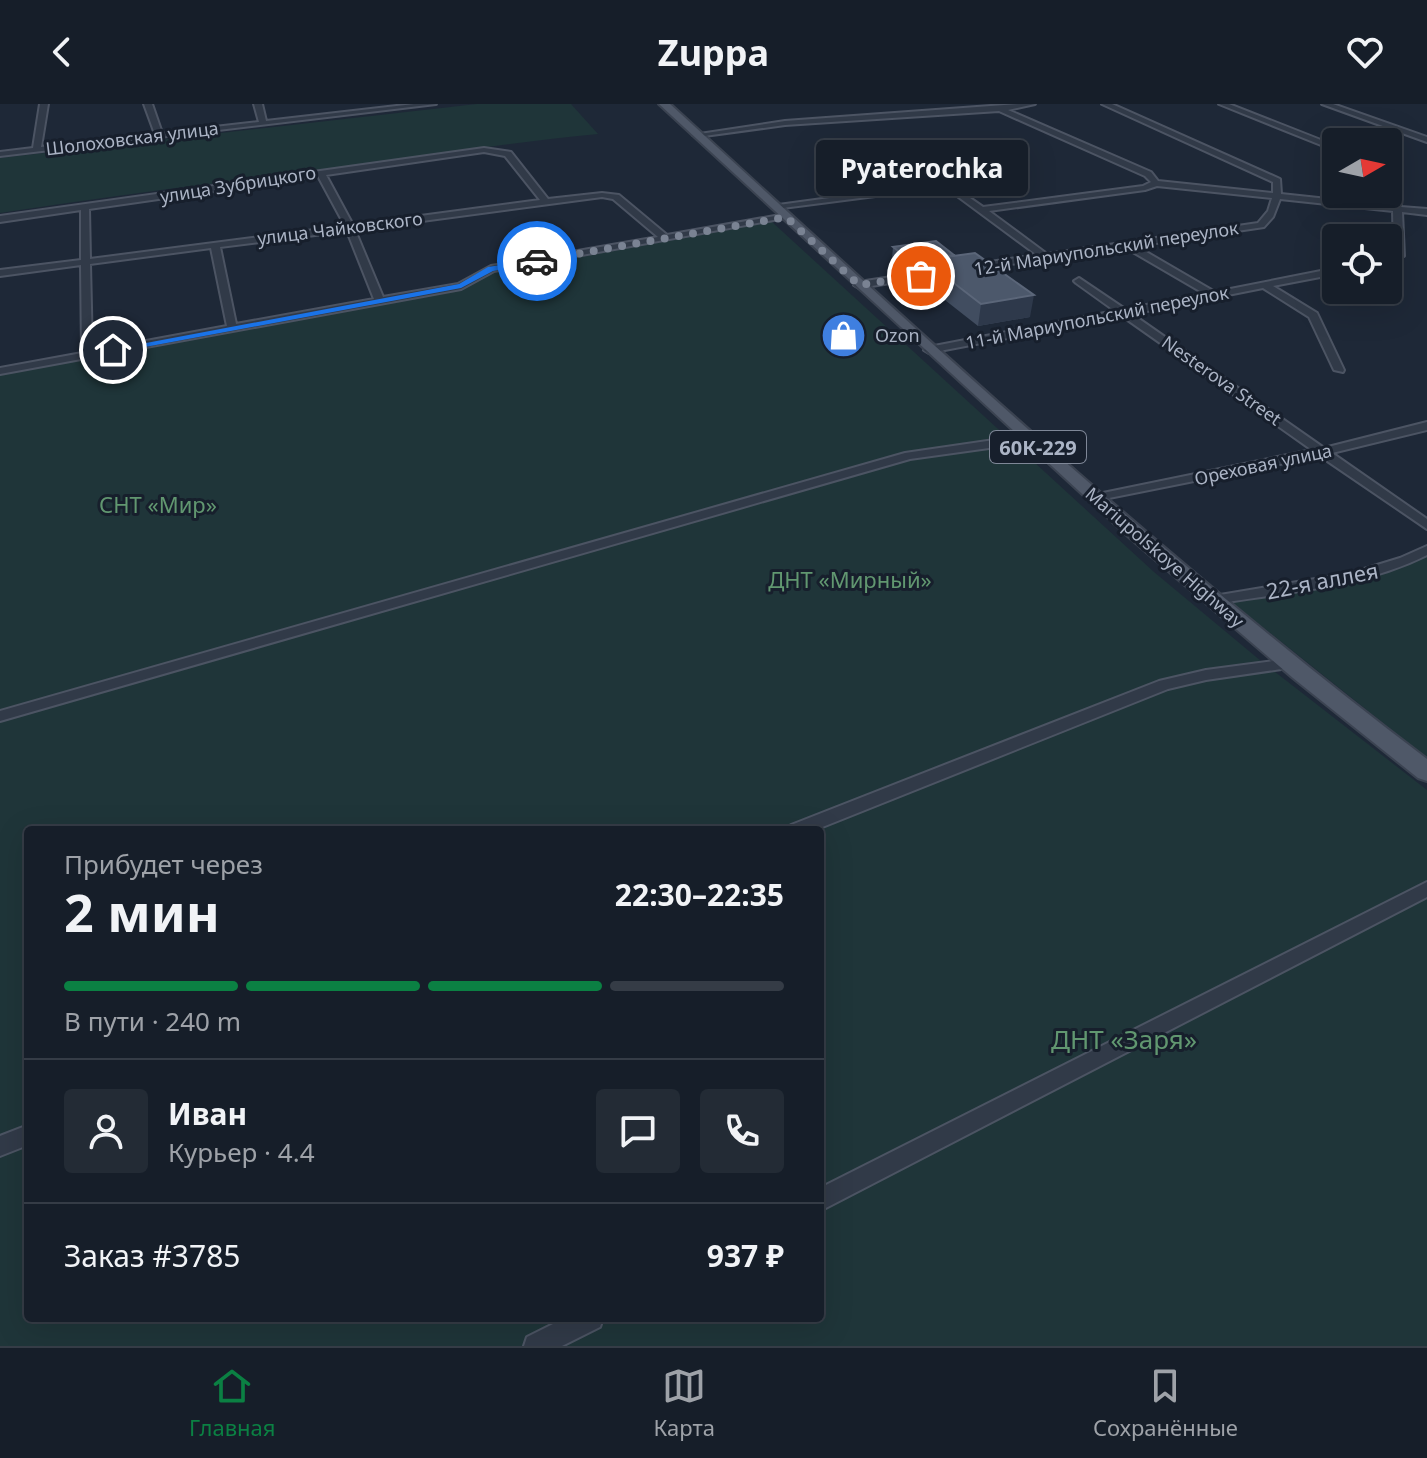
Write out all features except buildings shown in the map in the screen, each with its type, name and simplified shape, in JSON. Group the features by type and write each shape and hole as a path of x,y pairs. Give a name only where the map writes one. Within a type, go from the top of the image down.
{"main road":[{"name":"Mariupolskoye Highway","path":"664,104 1029,439 1342,709 1427,772"}],"street":[{"path":"37,149 44,104"},
{"path":"148,104 159,134"},
{"path":"258,104 263,124"},
{"name":"Шолоховская улица","path":"0,154 432,104"},
{"path":"697,135 785,123 1000,109 1031,104"},
{"path":"1106,104 1243,168 1267,175 1277,181 1278,194"},
{"path":"1223,104 1322,143"},
{"path":"1326,104 1427,140"},
{"path":"1000,109 1148,174 1156,183"},
{"name":"улица Зубрицкого","path":"0,219 476,150 508,154 545,201"},
{"path":"320,172 350,227 380,301"},
{"path":"981,210 1145,188 1156,183 1322,199"},
{"path":"0,371 461,286 491,269 665,238 780,212 947,184 1045,257"},
{"name":"12-й Мариупольский переулок","path":"859,285 1261,225 1268,220 1278,194"},
{"name":"улица Чайковского","path":"0,273 581,196 616,197 665,238"},
{"path":"85,207 87,355"},
{"path":"1398,224 1398,208 1427,212"},
{"path":"215,245 232,328"},
{"path":"1128,245 1214,295"},
{"name":"11-й Мариупольский переулок","path":"929,350 1322,274"},
{"name":"Nesterova Street","path":"1079,281 1427,525"},
{"path":"1265,285 1313,315 1339,370"},
{"name":"Ореховая улица","path":"1098,498 1325,451 1427,426"},
{"path":"0,716 909,456 1029,439"},
{"name":"22-я аллея","path":"1214,600 1371,572 1404,563 1427,550"},
{"path":"807,826 1164,685 1206,675 1290,664"},
{"path":"824,1198 1427,889"},
{"path":"0,1146 24,1137"},
{"path":"536,1346 583,1322"}],"green space":[{"path":"477,104 571,104 598,134 0,213 0,158"},
{"path":"771,221 1154,572 1261,661 1427,790 1427,1346 0,1346 0,373 462,286 491,269"},
{"path":"1427,554 1427,758 1225,597 1371,572"}],"way so far":[{"path":"537,261 786,217 859,285 921,276"}],"place":[{"name":"Pyaterochka","path":"921,276"},
{"name":"Ozon","path":"844,335"}],"route":[{"path":"113,350 461,286 491,269 537,261"}],"park label":[{"name":"СНТ «Мир»","path":"158,504"},
{"name":"ДНТ «Мирный»","path":"850,579"},
{"name":"ДНТ «Заря»","path":"1124,1039"}]}
